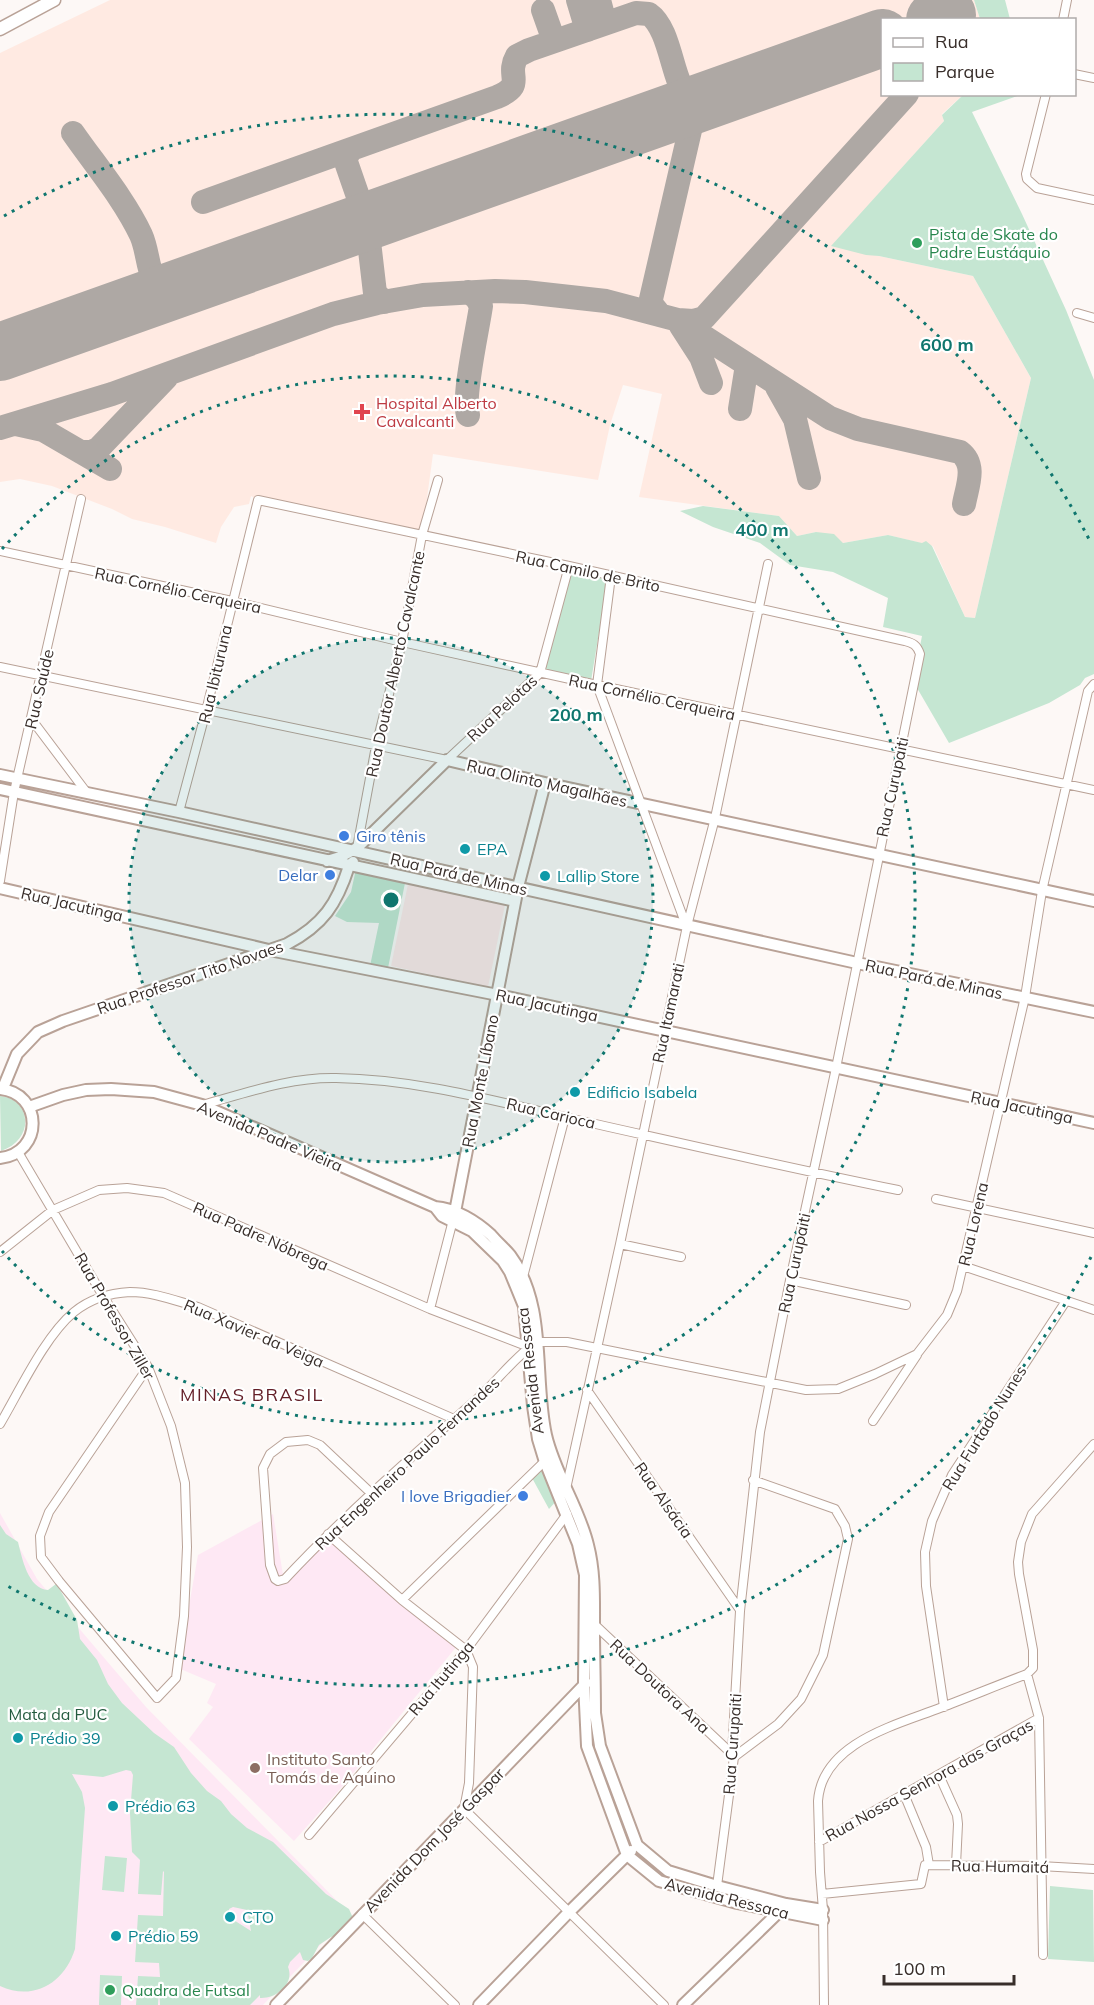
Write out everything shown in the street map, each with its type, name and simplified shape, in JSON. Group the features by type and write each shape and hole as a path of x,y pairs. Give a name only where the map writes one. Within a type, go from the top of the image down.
{"main road":[{"path":"0,29 54,0"}],"street":[{"path":"1063,18 1067,0"},
{"path":"1076,74 1094,78"},
{"path":"1046,96 1026,174 1027,179 1037,188 1094,200"},
{"path":"1077,313 1094,318"},
{"name":"Rua Doutor Alberto Cavalcante","path":"355,849 376,746 402,642 422,535 438,480"},
{"name":"Rua Saúde","path":"0,880 14,792 81,499"},
{"name":"Rua Camilo de Brito","path":"258,500 759,608 905,641 917,647"},
{"name":"Rua Ibituruna","path":"179,812 258,500"},
{"name":"Rua Cornélio Cerqueira","path":"0,551 232,601 597,686 1094,790"},
{"name":"Rua Itamarati","path":"562,1491 598,1348 664,1031 687,926 715,819 768,564"},
{"name":"Rua Pelotas","path":"327,861 355,849 540,673 569,566"},
{"path":"611,576 597,686 687,926"},
{"name":"Rua Curupaiti","path":"717,1886 733,1756 740,1611 760,1431 920,654 917,647"},
{"name":"Rua Olinto Magalhães","path":"0,667 447,760 1094,901"},
{"name":"Rua Lorena","path":"532,1344 567,1342 806,1390 838,1389 917,1354 947,1315 957,1291 1025,997 1042,891 1066,783 1091,687"},
{"path":"32,720 88,794"},
{"name":"Rua Pará de Minas","path":"0,775 355,849 687,926 1094,1012"},
{"name":"Rua Monte Líbano","path":"430,1309 454,1216 518,887 545,783"},
{"name":"Rua Pará de Minas","path":"0,789 515,901"},
{"path":"349,866 357,859 370,854"},
{"name":"Rua Professor Tito Novaes","path":"1,1088 17,1054 38,1032 74,1017 287,944 318,925 337,900 349,866"},
{"name":"Rua Jacutinga","path":"0,888 269,950 498,994 1094,1123"},
{"name":"Rua Carioca","path":"202,1105 291,1080 334,1078 381,1080 476,1096 813,1173 898,1190"},
{"path":"0,1158 18,1152 27,1143 32,1132 33,1119 23,1098 1,1088"},
{"name":"Avenida Padre Vieira","path":"29,1107 86,1090 154,1092 202,1105 435,1207"},
{"path":"523,1277 565,1117"},
{"name":"Rua Professor Ziller","path":"18,1152 148,1367 171,1426 185,1483 187,1547 184,1616 176,1678 157,1698 41,1557 40,1536 49,1512 148,1367"},
{"name":"Rua Padre Nóbrega","path":"0,1252 53,1210 99,1190 127,1188 164,1193 430,1309 532,1344"},
{"path":"936,1199 1094,1233"},
{"name":"Avenida Ressaca","path":"435,1207 446,1208 482,1239 510,1272 524,1306 532,1344 548,1458 562,1491 583,1525 589,1547 594,1574 589,1624"},
{"name":"Avenida Ressaca","path":"454,1216 482,1227 508,1253 523,1277 531,1299 532,1344"},
{"path":"620,1244 681,1257"},
{"path":"963,1266 1094,1310"},
{"path":"790,1280 906,1305"},
{"name":"Rua Xavier da Veiga","path":"0,1424 51,1337 74,1312 103,1296 130,1292 157,1295 198,1307 454,1419"},
{"name":"Rua Furtado Nunes","path":"944,1707 926,1586 925,1552 932,1521 952,1475 1066,1301"},
{"name":"Rua Engenheiro Paulo Fernandes","path":"372,1494 320,1445 308,1440 286,1442 270,1454 263,1468 270,1565 275,1580 285,1579 328,1534 495,1383 532,1344"},
{"path":"873,1421 917,1354"},
{"name":"Rua Alsácia","path":"587,1390 740,1611"},
{"path":"824,2005 818,1799 825,1776 855,1744 877,1732 1027,1674 1033,1668 1034,1662 1019,1574 1019,1551 1024,1532 1032,1514 1094,1444"},
{"path":"402,1600 548,1458"},
{"path":"733,1756 778,1724 801,1700 823,1655 848,1539 845,1526 835,1509 753,1480"},
{"name":"Avenida Ressaca","path":"562,1491 585,1575 589,1624 587,1746 627,1855 659,1881 714,1898 823,1915"},
{"name":"Rua Itutinga","path":"309,1836 466,1650 567,1514"},
{"path":"328,1534 402,1600 466,1650 473,1667 469,1783 464,1809 664,2005"},
{"name":"Rua Doutora Ana","path":"589,1624 733,1756"},
{"path":"1027,1674 1039,1718 1043,1955"},
{"name":"Avenida Ressaca","path":"589,1683 598,1735 637,1845 668,1871 783,1908 805,1907 823,1915"},
{"name":"Avenida Dom José Gaspar","path":"276,2005 464,1809 589,1683"},
{"name":"Rua Nossa Senhora das Graças","path":"819,1842 1039,1718"},
{"path":"939,1775 957,1815 956,1865"},
{"path":"904,1794 926,1847 929,1865"},
{"path":"479,2005 637,1845"},
{"name":"Rua Humaitá","path":"822,1894 922,1884 923,1867 929,1865 1094,1869"},
{"path":"805,1907 822,1894"},
{"path":"683,2005 783,1908"},
{"path":"362,1914 455,2005"}],"shaded area":[{"path":"110,0 974,0 980,18 881,18 881,96 962,96 942,114 944,121 832,246 973,276 1031,378 975,618 965,617 933,546 888,535 843,543 816,532 797,536 779,516 639,497 662,394 623,385 610,425 598,480 433,454 422,535 258,500 251,496 249,504 234,507 221,527 216,543 132,519 52,486 20,479 0,482 0,53"},
{"path":"408,884 505,905 488,987 391,966"},
{"path":"0,1513 37,1579 146,1707 350,1914 263,2005 0,2005"},
{"path":"273,1514 284,1581 325,1537 457,1646 341,1788 294,1841 189,1739 213,1707 207,1703 216,1684 178,1668 198,1555"}],"green space":[{"path":"974,0 1005,0 1010,18 980,18"},
{"path":"962,96 1017,96 972,112 1066,310 1094,380 1094,674 1049,703 949,743 913,681 922,636 883,627 888,598 833,572 790,565 760,543 713,527 680,511 703,506 779,516 797,536 816,532 834,534 843,543 888,535 922,543 926,541 932,546 965,617 975,618 1031,378 973,276 831,246 944,121 942,115"},
{"path":"572,571 608,578 591,681 544,671"},
{"path":"356,869 405,883 388,968 370,966 379,923 347,922 335,916 351,892"},
{"path":"0,1096 18,1104 25,1120 20,1138 12,1146 1,1151"},
{"path":"542,1462 558,1499 549,1509 531,1476"},
{"name":"Mata da PUC","path":"0,1525 6,1534 18,1542 27,1572 35,1584 48,1590 56,1584 59,1588 77,1620 80,1639 97,1660 108,1684 122,1703 154,1733 174,1747 191,1773 207,1791 221,1801 231,1814 247,1828 273,1842 326,1894 349,1909 353,1918 341,1934 319,1945 308,1961 303,1960 300,1952 290,1962 289,1979 283,1989 266,1998 260,1998 260,1995 250,2005 160,2005 159,1988 158,2005 136,2005 138,1976 160,1977 159,1963 135,1962 138,1915 163,1916 164,1872 161,1895 138,1894 140,1860 132,1852 130,1813 133,1775 131,1771 126,1770 103,1777 72,1774 82,1792 85,1808 75,1949 64,1971 46,1986 25,1992 0,1986","holes":["233,1907 247,1910 251,1931 229,1917 229,1909"]},
{"path":"105,1856 127,1858 124,1892 102,1890"},
{"path":"1050,1886 1093,1890 1094,1962 1048,1959"},
{"name":"Quadra de Futsal","path":"100,1975 122,1976 121,2005 99,2005"}],"taxiway":[{"path":"578,0 587,30"},
{"path":"599,0 605,23"},
{"path":"543,10 554,41"},
{"path":"203,202 497,97 511,88 513,84 513,69 517,56 636,13 649,14 657,22 663,32 683,91 691,98 707,101"},
{"path":"678,320 693,321 704,318 905,96"},
{"path":"660,315 652,305 651,299 694,113 700,105 707,101"},
{"path":"665,116 680,122 688,137"},
{"path":"73,133 134,222 144,243 154,281 165,294"},
{"path":"350,151 345,159 363,211 379,217"},
{"path":"375,219 368,233 375,293 384,302"},
{"path":"0,428 112,394 333,314 423,295 495,291 525,292 606,301 678,320 830,418 858,429 960,452 965,457 970,470 964,504"},
{"path":"468,292 476,297 481,306 467,394 468,415"},
{"path":"681,326 701,357 711,383"},
{"path":"740,409 747,365"},
{"path":"81,452 98,449 166,378"},
{"path":"777,387 795,419 809,478"},
{"path":"16,424 43,430 110,469"}],"runway":[{"path":"940,18 947,15"},
{"path":"0,352 881,38"}],"place":[{"name":"Pista de Skate do Padre Eustáquio","path":"917,243"},
{"name":"Hospital Alberto Cavalcanti","path":"362,412"},
{"name":"Giro tênis","path":"344,836"},
{"name":"EPA","path":"465,849"},
{"name":"Delar","path":"330,875"},
{"name":"Lallip Store","path":"545,876"},
{"name":"Edificio Isabela","path":"575,1092"},
{"name":"I love Brigadier","path":"523,1496"},
{"name":"Prédio 39","path":"18,1738"},
{"name":"Instituto Santo Tomás de Aquino","path":"255,1768"},
{"name":"Prédio 63","path":"113,1806"},
{"name":"CTO","path":"230,1917"},
{"name":"Prédio 59","path":"116,1936"},
{"name":"Quadra de Futsal","path":"110,1990"}],"district":[{"name":"MINAS BRASIL","path":"252,1395"}]}
